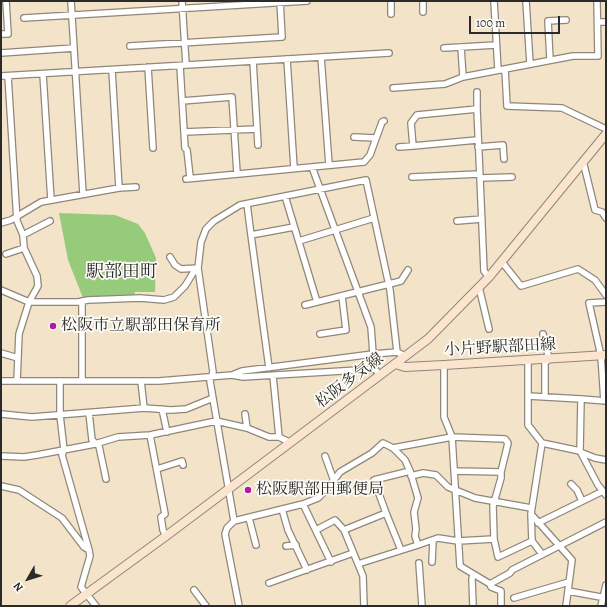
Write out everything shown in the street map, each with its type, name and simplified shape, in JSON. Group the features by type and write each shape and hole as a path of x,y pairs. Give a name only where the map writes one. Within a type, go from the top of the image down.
{"main road":[{"name":"松阪多気線","path":"70,606 166,536 289,442 428,339 489,277 606,134"},
{"name":"小片野駅部田線","path":"395,364 405,367 603,355"}],"street":[{"path":"1,34 8,34 6,1"},
{"path":"71,1 83,194"},
{"path":"182,1 186,65"},
{"path":"24,18 307,1"},
{"path":"390,1 391,14"},
{"path":"423,1 423,12"},
{"path":"494,1 498,70"},
{"path":"526,1 530,64"},
{"path":"393,88 445,84 463,77 550,60 572,56 598,56 598,22 596,1"},
{"path":"130,46 282,37 280,2"},
{"path":"550,60 548,21 566,20"},
{"path":"598,22 606,22"},
{"path":"444,48 496,45"},
{"path":"461,47 463,77"},
{"path":"1,53 74,48"},
{"path":"1,76 389,53"},
{"path":"321,57 328,166"},
{"path":"287,59 294,168"},
{"path":"253,61 258,146"},
{"path":"180,66 188,178 364,162 370,155 382,122 384,121"},
{"path":"148,67 153,148"},
{"path":"505,69 507,106 562,108 606,129"},
{"path":"112,70 119,188"},
{"path":"43,74 51,200"},
{"path":"8,76 17,221 23,235 24,248 37,276 38,286 29,302 19,334 17,381"},
{"path":"477,92 477,140 484,271 489,277"},
{"path":"182,101 232,97 237,173"},
{"path":"413,146 411,123 417,115 477,110"},
{"path":"184,132 257,129"},
{"path":"354,137 376,138"},
{"path":"399,147 477,140"},
{"path":"478,147 503,145 504,159"},
{"path":"583,161 595,210 602,212 606,218"},
{"path":"312,167 370,327 373,354"},
{"path":"412,177 480,176 512,178"},
{"path":"234,521 210,381 212,376 212,364 198,268 201,242 206,229 228,212 240,205 366,180 389,284 397,352"},
{"path":"1,223 17,216 38,203 119,188 136,187"},
{"path":"285,196 317,302"},
{"path":"247,204 269,368"},
{"path":"299,241 374,218"},
{"path":"457,221 482,219"},
{"path":"23,235 50,221"},
{"path":"251,235 294,227"},
{"path":"6,254 24,248"},
{"path":"170,257 175,265 181,269 198,268"},
{"path":"502,262 521,286 578,269 595,280 606,295"},
{"path":"1,290 29,302 140,298 168,300 185,286 198,268"},
{"path":"305,305 401,281 408,270"},
{"path":"479,287 489,329"},
{"path":"320,334 346,330 342,296"},
{"path":"82,301 82,381"},
{"path":"528,396 605,401 603,355 589,303 606,302"},
{"path":"543,334 549,359 545,363 546,394"},
{"path":"232,375 242,371 373,354 397,352 405,356"},
{"path":"1,354 18,358"},
{"path":"528,360 528,426 542,443 580,451 594,458 606,460"},
{"path":"444,365 444,417 452,437 460,566 490,584 491,587 501,591 501,606"},
{"path":"282,366 282,375"},
{"path":"1,381 141,381 232,375 243,377 273,376 375,369 380,376"},
{"path":"273,376 279,437"},
{"path":"60,381 60,416 64,450 62,456 64,466 75,495 90,556 81,587 96,606"},
{"path":"141,381 144,408"},
{"path":"1,414 32,417 60,416 144,408 186,409 213,398"},
{"path":"538,523 582,501 604,493 580,451 581,399"},
{"path":"162,409 166,432"},
{"path":"89,413 92,440 99,446 106,478"},
{"path":"245,414 247,428"},
{"path":"1,456 24,457 95,444 118,437 150,435 216,421 247,428 269,437 279,437 289,442"},
{"path":"150,435 164,514 161,517 166,536"},
{"path":"393,448 452,437 505,439 508,443 501,478 493,506 494,539 498,557 532,541"},
{"path":"239,606 225,534 227,528 234,521 303,504 318,498 334,481 340,472 372,453 383,443 393,448 405,460 410,474 418,498 414,512 416,529 415,536 418,545"},
{"path":"542,443 531,511 532,541 542,554"},
{"path":"324,456 334,481"},
{"path":"157,469 182,461 183,465"},
{"path":"455,470 501,472"},
{"path":"401,550 374,480 410,474 423,473 436,475 448,487 475,498 531,511 538,523 572,560 566,606"},
{"path":"571,484 577,490 582,501"},
{"path":"1,486 19,490 62,518 84,547 89,550"},
{"path":"303,504 331,562"},
{"path":"282,509 288,530 306,570"},
{"path":"344,530 386,513"},
{"path":"249,518 256,545"},
{"path":"316,530 335,520 344,530 363,576 364,606"},
{"path":"490,584 510,574 512,570 606,522"},
{"path":"358,564 438,538 458,541 494,539"},
{"path":"432,562 433,540"},
{"path":"286,546 296,545"},
{"path":"269,583 354,554"},
{"path":"419,563 422,606"},
{"path":"473,575 473,606"},
{"path":"514,598 569,582"},
{"path":"601,606 606,585"},
{"path":"194,590 206,606"},
{"path":"568,591 604,598"}],"green space":[{"path":"59,213 115,215 138,224 145,233 156,258 155,292 135,292 134,297 83,298 68,260"}],"place":[{"name":"松阪市立駅部田保育所","path":"53,326"},
{"name":"松阪駅部田郵便局","path":"248,490"}],"district":[{"name":"駅部田町","path":"122,273"}]}
